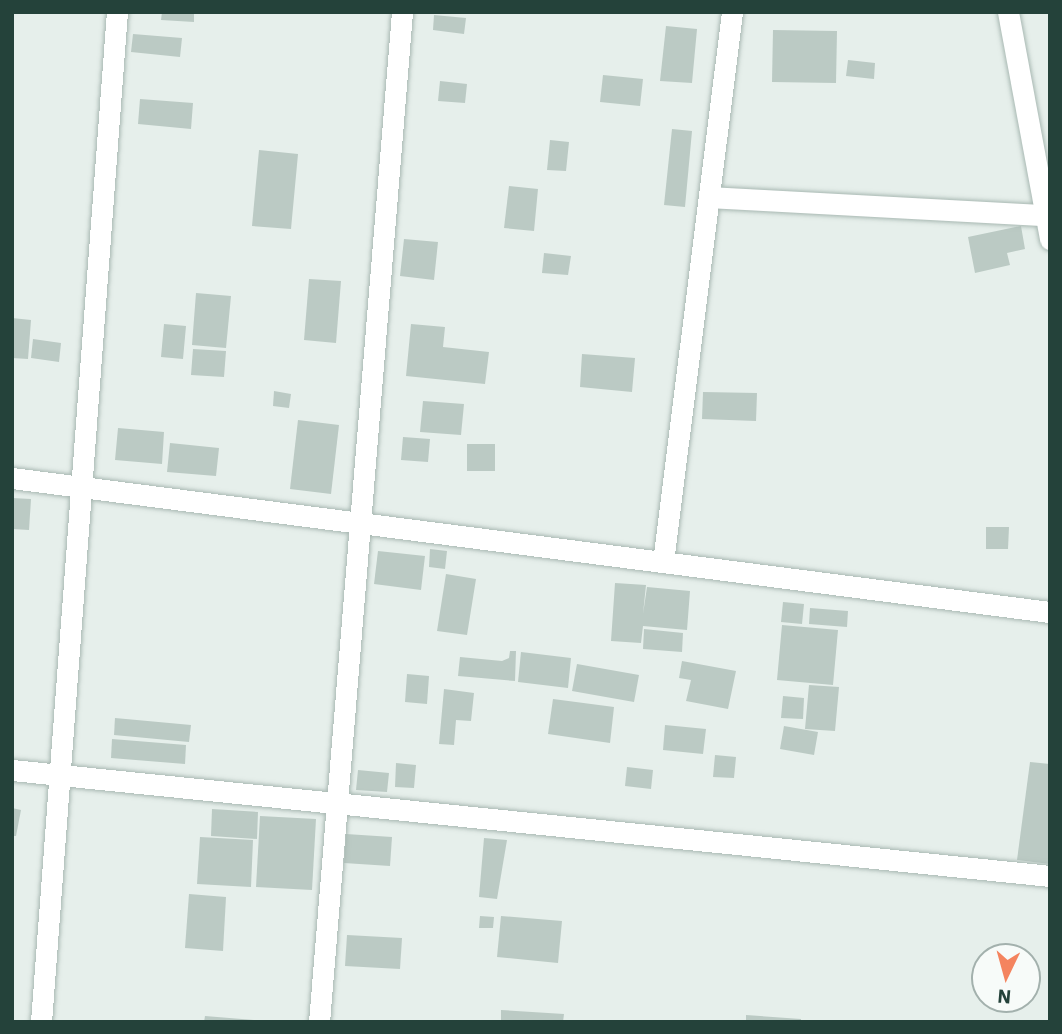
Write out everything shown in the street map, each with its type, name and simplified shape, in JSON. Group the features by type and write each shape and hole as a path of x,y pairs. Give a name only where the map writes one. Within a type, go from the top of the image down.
{"street":[{"path":"41,1022 117,12"},
{"path":"319,1022 402,12"},
{"path":"663,562 732,12"},
{"path":"1008,12 1050,239"},
{"path":"709,197 1045,215"},
{"path":"12,478 1050,612"},
{"path":"12,770 1050,876"}],"building":[{"path":"162,12 194,12 194,22 161,20"},
{"path":"434,15 466,18 464,34 433,30"},
{"path":"666,26 697,29 692,83 660,81"},
{"path":"773,30 837,31 836,83 772,82"},
{"path":"133,34 182,38 180,57 131,52"},
{"path":"848,60 875,63 874,79 846,76"},
{"path":"603,75 643,79 640,106 600,102"},
{"path":"440,81 467,84 465,103 438,101"},
{"path":"140,99 193,103 191,129 138,124"},
{"path":"672,129 692,131 685,207 664,205"},
{"path":"550,140 569,142 566,171 547,170"},
{"path":"259,150 298,154 291,229 252,226"},
{"path":"509,186 538,189 534,231 504,228"},
{"path":"1021,226 1025,249 1007,253 1010,265 975,273 968,237"},
{"path":"404,239 438,242 434,280 400,276"},
{"path":"544,253 571,256 568,275 542,273"},
{"path":"309,279 341,281 336,343 304,340"},
{"path":"196,293 231,296 226,348 192,345"},
{"path":"12,318 31,320 28,359 12,358"},
{"path":"164,324 186,326 183,359 161,357"},
{"path":"411,324 445,327 443,347 489,352 485,384 406,376"},
{"path":"33,339 61,343 59,362 31,358"},
{"path":"193,349 226,351 224,377 191,375"},
{"path":"582,354 635,358 632,392 580,387"},
{"path":"274,391 291,394 289,408 273,406"},
{"path":"703,392 757,393 756,421 702,419"},
{"path":"423,401 464,404 461,435 420,432"},
{"path":"298,420 339,425 331,494 290,489"},
{"path":"118,428 164,432 162,464 115,460"},
{"path":"403,437 430,439 428,462 401,460"},
{"path":"170,443 219,448 216,476 167,472"},
{"path":"467,444 495,444 495,471 467,471"},
{"path":"12,498 31,499 29,530 12,529"},
{"path":"986,527 1009,527 1008,549 986,549"},
{"path":"430,549 447,551 445,569 429,567"},
{"path":"378,551 425,556 421,590 374,584"},
{"path":"446,574 476,579 467,635 437,631"},
{"path":"615,583 646,585 643,614 647,587 690,591 687,630 643,626 641,643 611,641"},
{"path":"783,602 804,604 802,624 781,622"},
{"path":"810,608 848,611 847,627 809,624"},
{"path":"782,625 838,630 833,685 777,680"},
{"path":"644,629 683,633 682,652 643,649"},
{"path":"510,651 516,651 515,681 458,676 460,657 502,661 509,658"},
{"path":"521,652 571,658 568,688 518,682"},
{"path":"682,661 736,671 728,709 686,701 691,680 679,678"},
{"path":"577,664 639,675 634,702 572,691"},
{"path":"407,674 429,676 427,704 405,702"},
{"path":"809,685 839,687 835,731 805,729"},
{"path":"444,689 474,693 471,721 456,720 454,745 439,744"},
{"path":"783,696 804,698 803,719 781,718"},
{"path":"553,699 614,707 610,743 548,734"},
{"path":"115,718 191,725 189,742 114,735"},
{"path":"665,725 706,729 703,754 663,750"},
{"path":"784,726 818,732 814,755 780,749"},
{"path":"112,739 186,745 185,764 111,758"},
{"path":"715,755 736,757 734,778 713,777"},
{"path":"1030,762 1050,764 1050,864 1017,860"},
{"path":"396,763 416,765 414,788 395,787"},
{"path":"627,767 653,770 651,789 625,786"},
{"path":"358,770 389,773 387,792 356,790"},
{"path":"12,808 21,810 16,836 12,836"},
{"path":"212,809 258,812 257,839 211,836"},
{"path":"260,816 316,819 312,890 256,887"},
{"path":"346,834 392,837 390,866 344,863"},
{"path":"200,837 253,840 251,887 197,884"},
{"path":"484,838 507,840 497,899 479,897"},
{"path":"189,894 226,897 223,951 185,948"},
{"path":"480,916 494,917 493,928 479,928"},
{"path":"501,916 562,921 558,963 497,957"},
{"path":"347,935 402,938 400,969 345,966"},
{"path":"501,1010 564,1014 563,1022 501,1022"},
{"path":"746,1015 801,1019 801,1022 746,1022"},
{"path":"205,1016 254,1020 254,1022 204,1022"}]}
